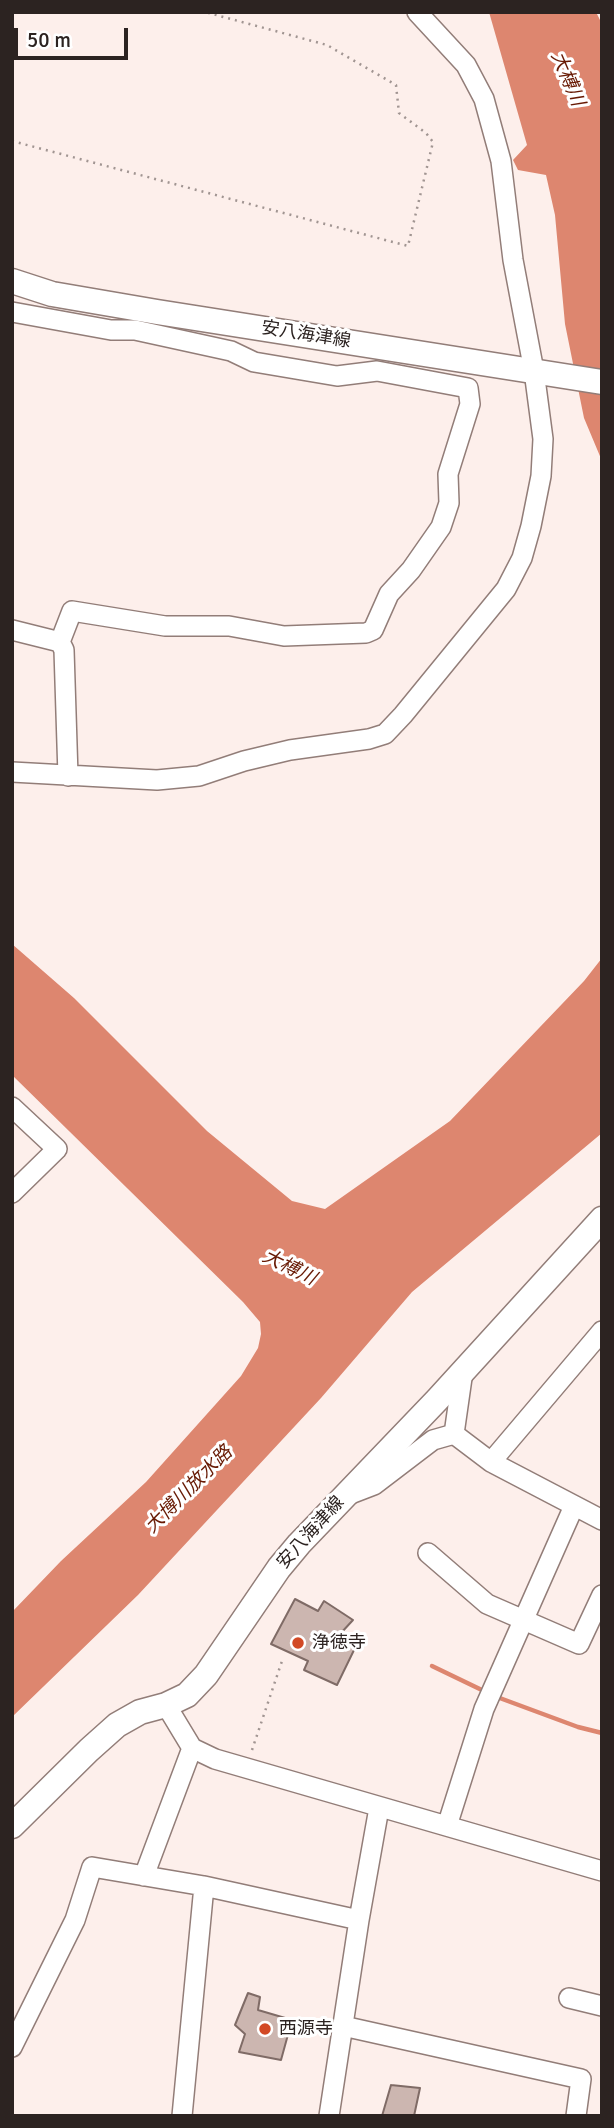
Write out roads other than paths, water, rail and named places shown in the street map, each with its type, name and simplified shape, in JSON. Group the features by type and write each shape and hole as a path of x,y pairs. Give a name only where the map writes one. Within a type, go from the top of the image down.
{"main road":[{"name":"安八海津線","path":"12,281 52,294 602,382"},
{"name":"安八海津線","path":"12,1826 117,1725 140,1712 166,1705 187,1695 206,1675 279,1568 602,1220"}],"street":[{"path":"12,772 157,780 199,776 290,750 369,739 385,734 506,589 522,558 541,476 544,373 513,260 501,161 484,99 466,65 417,12"},
{"path":"12,312 111,330 135,330 231,351 254,362 337,376 377,371 468,388 470,404 448,474 449,503 441,527 411,570 389,594 373,630 366,633 284,636 229,625 164,626 72,611 60,642 64,650 68,776"},
{"path":"12,630 60,642"},
{"path":"12,1107 57,1149 12,1193"},
{"path":"491,1462 602,1331"},
{"path":"454,1434 463,1371"},
{"path":"454,1434 491,1462 602,1520"},
{"path":"344,1497 374,1485 432,1440 454,1434"},
{"path":"447,1826 484,1709 574,1506"},
{"path":"428,1553 487,1604 579,1644 602,1595"},
{"path":"166,1705 192,1748 246,1768 379,1808 602,1871"},
{"path":"144,1876 192,1748"},
{"path":"329,2116 379,1808"},
{"path":"12,2047 75,1920 92,1867 204,1886 359,1920"},
{"path":"182,2116 204,1886"},
{"path":"569,1998 602,2006"},
{"path":"343,2026 582,2079 576,2116"}],"water":[{"name":"大榑川","path":"489,12 596,12 602,24 602,461 584,418 565,324 555,215 546,175 518,170 513,160 527,145"},
{"path":"12,944 74,998 207,1131 292,1201 325,1209 450,1121 584,981 602,958 602,1133 412,1292 321,1398 138,1595 12,1717 12,1612 61,1561 146,1482 241,1376 258,1348 261,1334 260,1322 243,1302 12,1075"}],"waterway":[{"path":"432,1666 486,1692"},
{"path":"497,1697 578,1727 602,1733"}],"place":[{"name":"浄徳寺","path":"298,1643"},
{"name":"西源寺","path":"265,2029"}],"water label":[{"name":"大博川放水路","path":"189,1490"}]}
